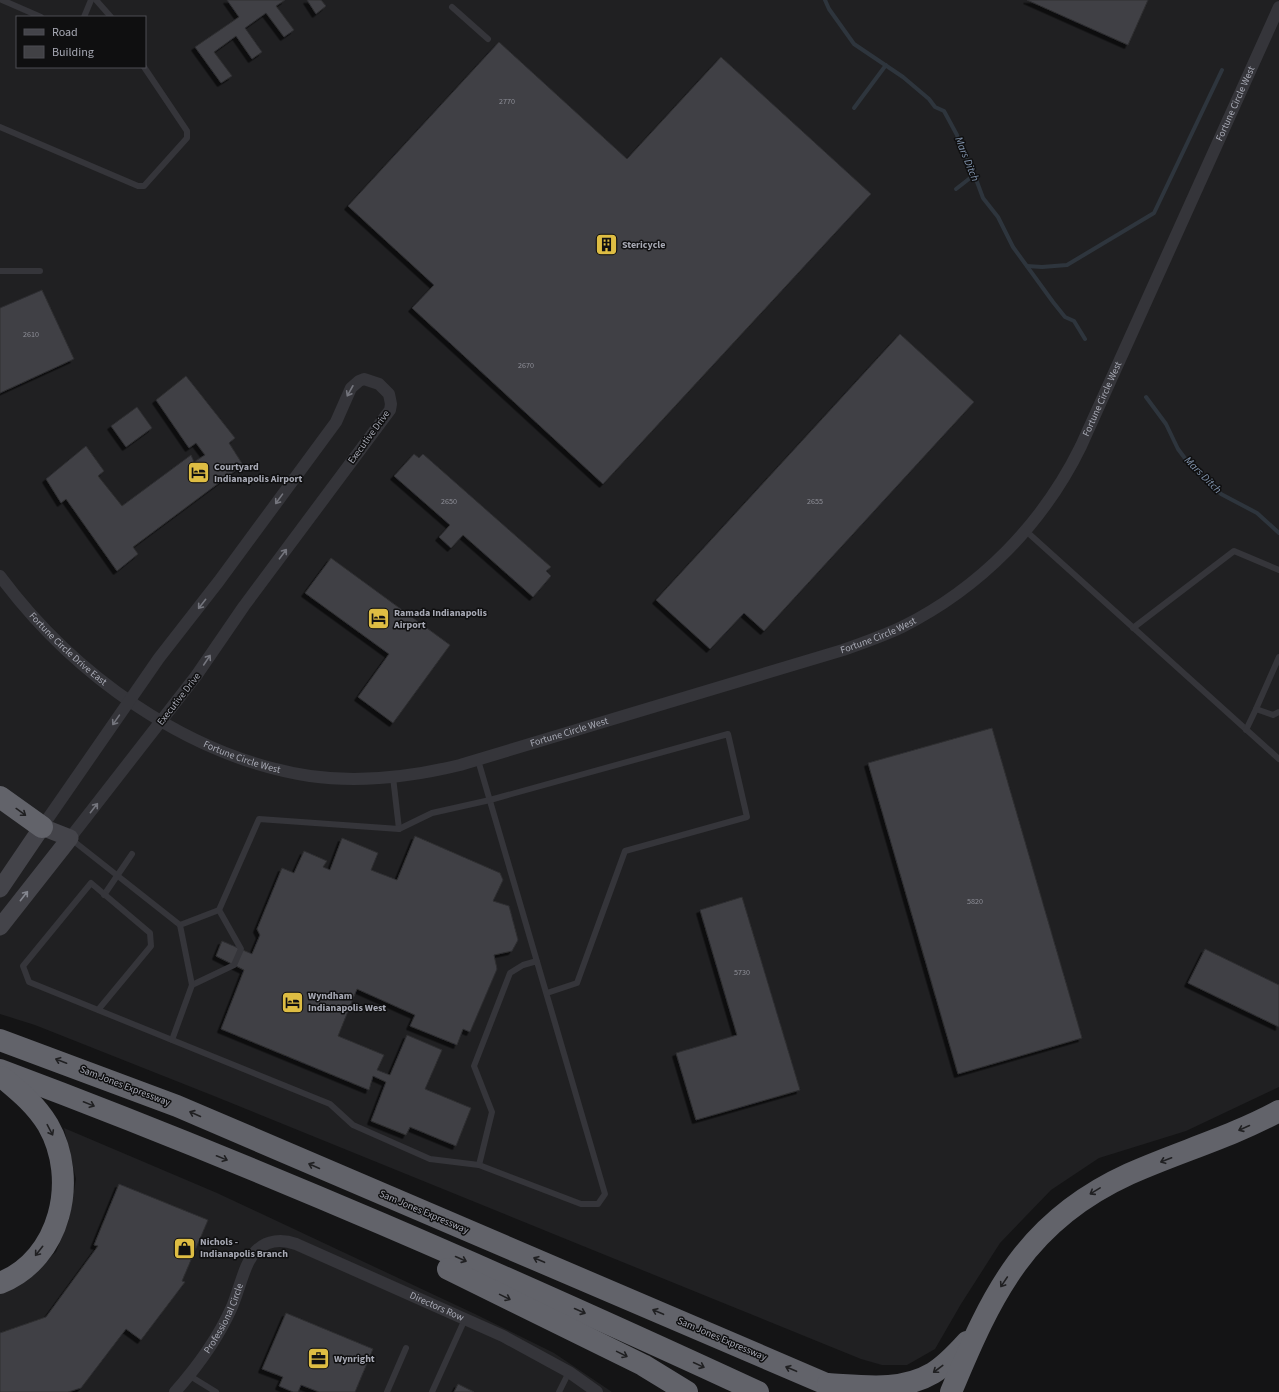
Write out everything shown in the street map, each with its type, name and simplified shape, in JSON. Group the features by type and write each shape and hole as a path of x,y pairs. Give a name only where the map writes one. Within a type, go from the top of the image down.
{"highway":[{"path":"0,796 42,827"},
{"name":"Sam Jones Expressway","path":"0,1040 177,1106 835,1388"},
{"path":"0,1070 74,1098 258,1173 510,1280 758,1392"},
{"path":"0,1076 27,1098 48,1126 60,1156 64,1188 59,1214 46,1244 24,1268 0,1283"},
{"path":"951,1392 976,1332 998,1290 1020,1258 1044,1229 1069,1209 1106,1185 1130,1174 1202,1147 1279,1111"},
{"path":"258,1173 643,1365 687,1392"},
{"path":"835,1388 880,1386 914,1382 934,1373 976,1332"}],"street":[{"name":"Fortune Circle West","path":"146,712 161,722 191,737 240,757 291,772 311,776 351,779 393,777 439,770 478,760 843,650 908,624 954,596 988,569 1026,531 1053,496 1081,446 1279,7"},
{"name":"Executive Drive","path":"0,889 163,652 219,581 336,422 351,388 359,381 364,379 379,384 389,394 391,404 390,410 244,606 196,676 0,927"},
{"name":"Fortune Circle Drive East","path":"0,576 46,631 86,666 146,712"},
{"path":"42,827 70,838"},
{"name":"Directors Row","path":"268,1243 286,1241 296,1244 503,1336 569,1372 597,1392"},
{"name":"Professional Circle","path":"175,1392 190,1376 210,1348 224,1324 237,1296 250,1258 257,1250 268,1243"}],"lane":[{"path":"1,0 39,16"},
{"path":"84,16 91,0"},
{"path":"96,0 110,16"},
{"path":"452,7 488,39"},
{"path":"0,127 138,186 144,186 187,138 187,131 145,68"},
{"path":"0,271 40,270"},
{"path":"1026,531 1246,730 1278,756"},
{"path":"1134,628 1234,551 1279,570"},
{"path":"1246,730 1279,657"},
{"path":"1256,709 1273,715 1279,712"},
{"path":"180,925 219,910 259,819 400,829 432,813 490,800 728,734 747,817 625,851 577,983 547,993"},
{"path":"98,1010 151,946 150,933 91,883 23,966 29,982 98,1010 172,1040 330,1104 353,1125 430,1159 479,1165 581,1204 598,1204 605,1194 478,760"},
{"path":"393,777 400,829"},
{"path":"70,838 180,925 192,985 172,1040"},
{"path":"104,895 132,854"},
{"path":"192,985 234,965 241,949 219,910"},
{"path":"479,1165 492,1112 474,1066 510,973 523,965 537,961"},
{"path":"432,1392 465,1319"},
{"path":"387,1392 406,1348"},
{"path":"559,1392 569,1372"},
{"path":"190,1376 216,1392"}],"shaded area":[{"path":"0,0 1279,0 1279,1087 1186,1131 1099,1158 1051,1190 1000,1243 961,1304 935,1349 907,1365 882,1365 861,1359 214,1096 35,1025 0,1014"},
{"path":"64,1128 217,1193 475,1314 554,1353 612,1392 0,1392 0,1292 26,1279 56,1252 69,1219 76,1179"}],"building":[{"path":"227,0 285,0 276,6 294,30 284,37 266,13 245,28 262,52 252,59 236,36 214,52 232,76 221,83 195,47 239,17"},
{"path":"307,0 321,0 326,6 316,14"},
{"path":"1027,0 1148,0 1128,45"},
{"name":"Stericycle","path":"499,42 627,159 721,57 871,194 603,484 412,308 434,285 348,206"},
{"path":"42,290 74,359 0,393 0,308"},
{"path":"900,334 974,402 764,631 744,613 710,649 656,600"},
{"name":"Courtyard Indianapolis Airport","path":"186,376 235,438 229,443 243,465 133,547 138,554 117,571 66,499 61,503 46,479 86,446 104,471 98,476 122,506 191,455 194,462 205,455 196,443 189,448 156,400"},
{"path":"137,407 152,428 126,447 111,426"},
{"path":"414,454 419,458 423,454 551,567 546,571 551,576 533,597 463,535 451,548 439,537 450,525 394,476"},
{"name":"Ramada Indianapolis Airport","path":"331,558 450,645 393,723 358,697 389,654 305,593"},
{"path":"992,728 1082,1038 958,1074 868,763"},
{"name":"Wyndham Indianapolis West","path":"415,836 500,873 503,880 493,901 509,906 518,940 512,951 494,955 497,969 470,1032 463,1029 457,1045 410,1026 415,1015 357,989 338,1036 384,1055 377,1070 390,1075 407,1035 442,1050 425,1089 471,1108 456,1146 410,1127 406,1135 371,1121 386,1082 373,1076 369,1090 221,1029 244,970 216,956 222,941 252,954 260,935 257,929 282,868 294,873 304,851 327,861 323,867 330,870 342,838 378,853 371,870 397,880"},
{"path":"742,897 800,1090 696,1120 676,1053 737,1035 700,910"},
{"path":"1205,949 1279,985 1279,1027 1188,983"},
{"path":"119,1184 208,1220 182,1281 185,1282 141,1340 126,1329 81,1388 68,1392 0,1392 0,1333 46,1317 98,1246 94,1245"},
{"name":"Wynright","path":"286,1313 373,1349 355,1392 319,1392 301,1385 298,1392 293,1392 279,1386 283,1377 262,1369"},
{"path":"458,1384 474,1392 454,1392"}],"waterway":[{"name":"Mars Ditch","path":"825,0 829,9 854,44 903,77 929,99 935,107 944,111 957,135 960,146 970,163 983,198 998,217 1013,247 1065,317 1074,321 1085,339"},
{"path":"854,108 886,65"},
{"path":"1027,266 1042,267 1067,265 1154,213 1222,70"},
{"path":"956,189 974,175"},
{"name":"Mars Ditch","path":"1146,397 1166,424 1178,449 1190,465 1221,494 1257,513 1279,533"}],"place":[{"name":"Stericycle","path":"607,245"},
{"name":"Courtyard Indianapolis Airport","path":"199,473"},
{"name":"Ramada Indianapolis Airport","path":"378,619"},
{"name":"Wyndham Indianapolis West","path":"292,1002"},
{"name":"Nichols - Indianapolis Branch","path":"185,1248"},
{"name":"Wynright","path":"318,1359"}]}
